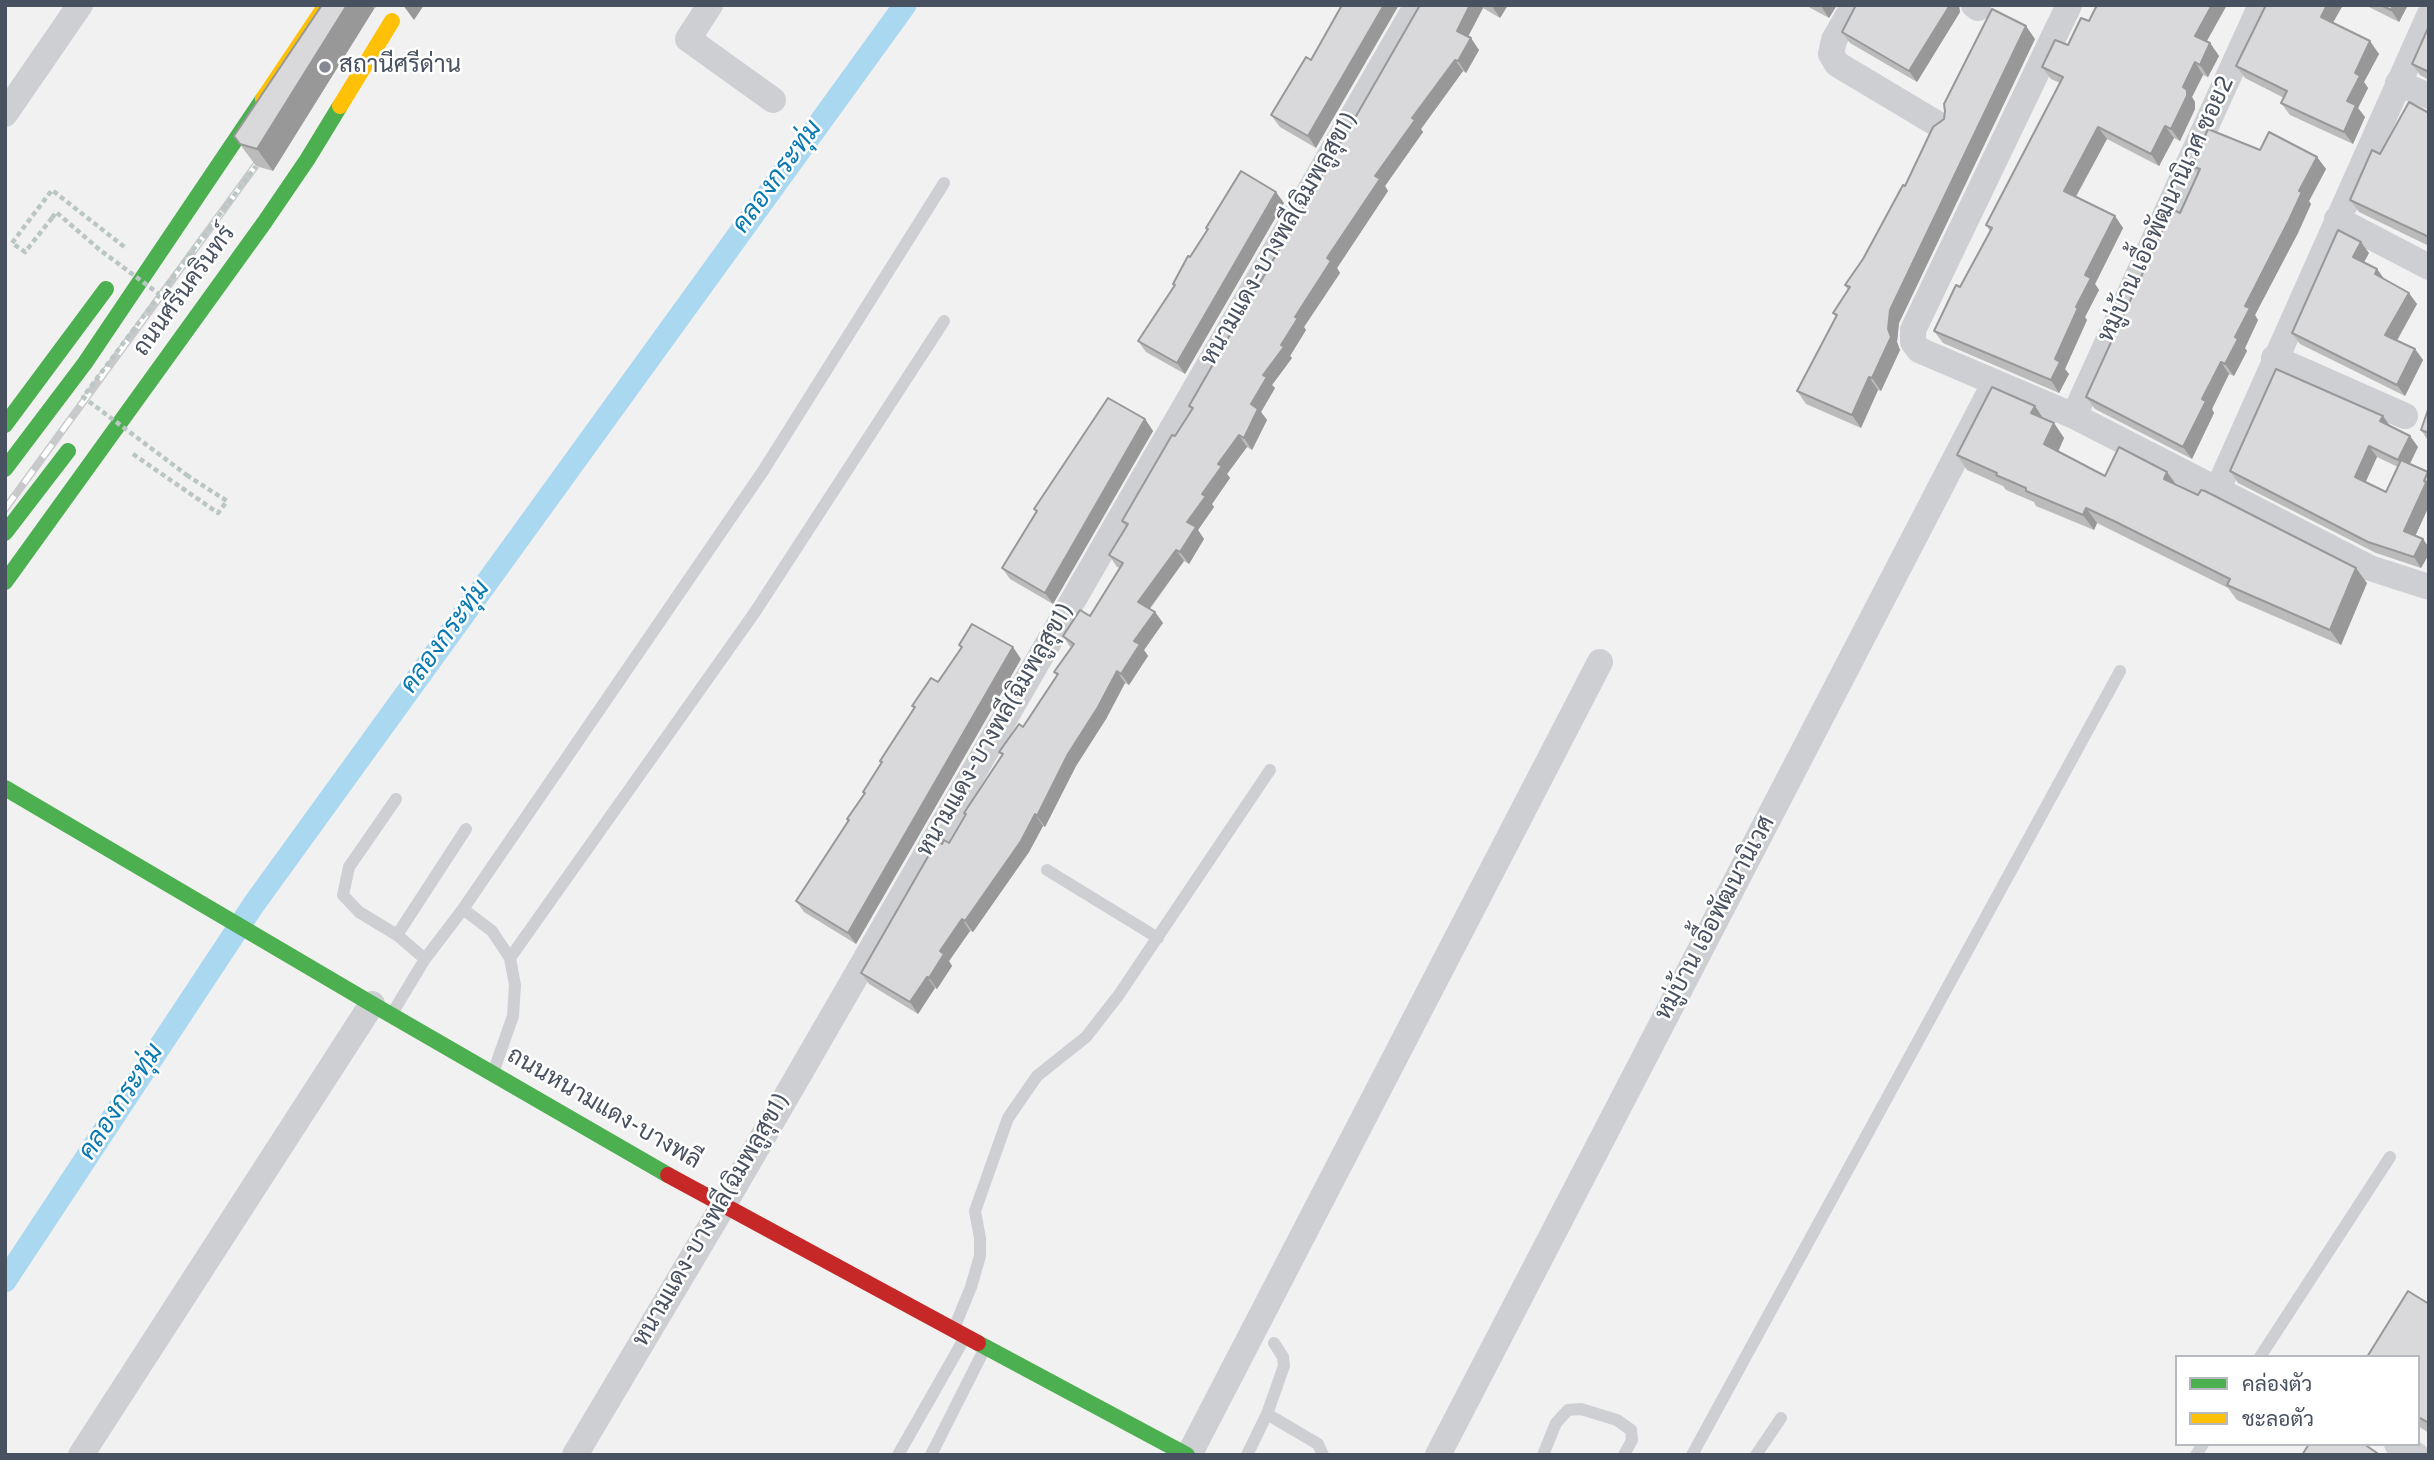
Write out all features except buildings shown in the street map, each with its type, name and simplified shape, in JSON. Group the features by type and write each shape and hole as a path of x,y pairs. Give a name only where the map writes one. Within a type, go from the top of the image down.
{"main road":[{"name":"ถนนศรีนครินทร์","path":"189,180 325,5"},
{"name":"ถนนศรีนครินทร์","path":"5,469 85,363 325,5"},
{"name":"ถนนศรีนครินทร์","path":"285,164 404,5"},
{"name":"ถนนศรีนครินทร์","path":"5,582 307,160 392,21"},
{"path":"5,425 57,352 133,254"},
{"path":"5,533 79,437"},
{"name":"ถนนหนามแดง-บางพลี","path":"5,788 382,1010 723,1206 1188,1455"}],"street":[{"path":"10,99 80,5"},
{"path":"710,5 688,39 773,100"},
{"name":"หนามแดง-บางพลี(ฉิมพลูสุข1)","path":"575,1455 723,1206 1417,5"},
{"path":"1854,5 1834,40 1831,54 1837,64 1939,125"},
{"path":"2069,5 1913,330 1913,342 1919,350 2074,416 2370,568 2429,587"},
{"name":"หมู่บ้าน เอื้อพัฒนานิเวศ ซอย2","path":"2074,416 2261,5"},
{"path":"2217,491 2274,358 2429,16"},
{"path":"2398,83 2429,96"},
{"path":"2337,219 2429,267"},
{"path":"2274,358 2404,416"},
{"name":"หมู่บ้าน เอื้อพัฒนานิเวศ","path":"1438,1455 1995,382"},
{"path":"1188,1455 1600,662"},
{"path":"81,1455 382,1010"}],"lane":[{"path":"382,1010 463,909 763,471 944,183"},
{"path":"510,958 755,612 944,321"},
{"path":"1692,1455 2120,671"},
{"path":"898,1455 959,1333 979,1256 980,1238 975,1211 1008,1118 1037,1076 1086,1037 1118,996 1270,769"},
{"path":"396,799 349,867 343,895 359,912 397,935 425,959"},
{"path":"397,935 466,830"},
{"path":"1047,870 1158,938"},
{"path":"463,909 492,931 510,958 515,985 513,1016 493,1073"},
{"path":"2261,1355 2390,1157"},
{"path":"1247,1455 1284,1366 1283,1357 1274,1343"},
{"path":"931,1455 986,1347"},
{"path":"1549,1453 1556,1423 1568,1410 1581,1409 1617,1420 1631,1430 1632,1440 1624,1455"},
{"path":"1266,1414 1318,1444 1323,1455"},
{"path":"1756,1455 1781,1418"}],"path":[{"path":"109,438 218,513 227,501 188,476 83,397 256,166"},
{"path":"133,254 52,190 12,243 25,252 56,212 159,295"}],"waterway":[{"name":"คลองกระทุ่ม","path":"5,1281 254,904 905,5"}],"railway":[{"path":"5,509 267,150"}],"traffic: fast":[{"path":"5,469 85,363 263,99"},
{"path":"5,582 264,223 340,106"},
{"path":"5,425 106,289"},
{"path":"5,533 68,451"},
{"path":"5,788 668,1175"},
{"path":"978,1343 1187,1455"}],"traffic: slow":[{"path":"263,99 326,5"},
{"path":"340,106 392,21"}],"traffic: jam":[{"path":"668,1175 978,1343"}],"place":[{"name":"สถานีศรีด่าน","path":"325,67"}]}
